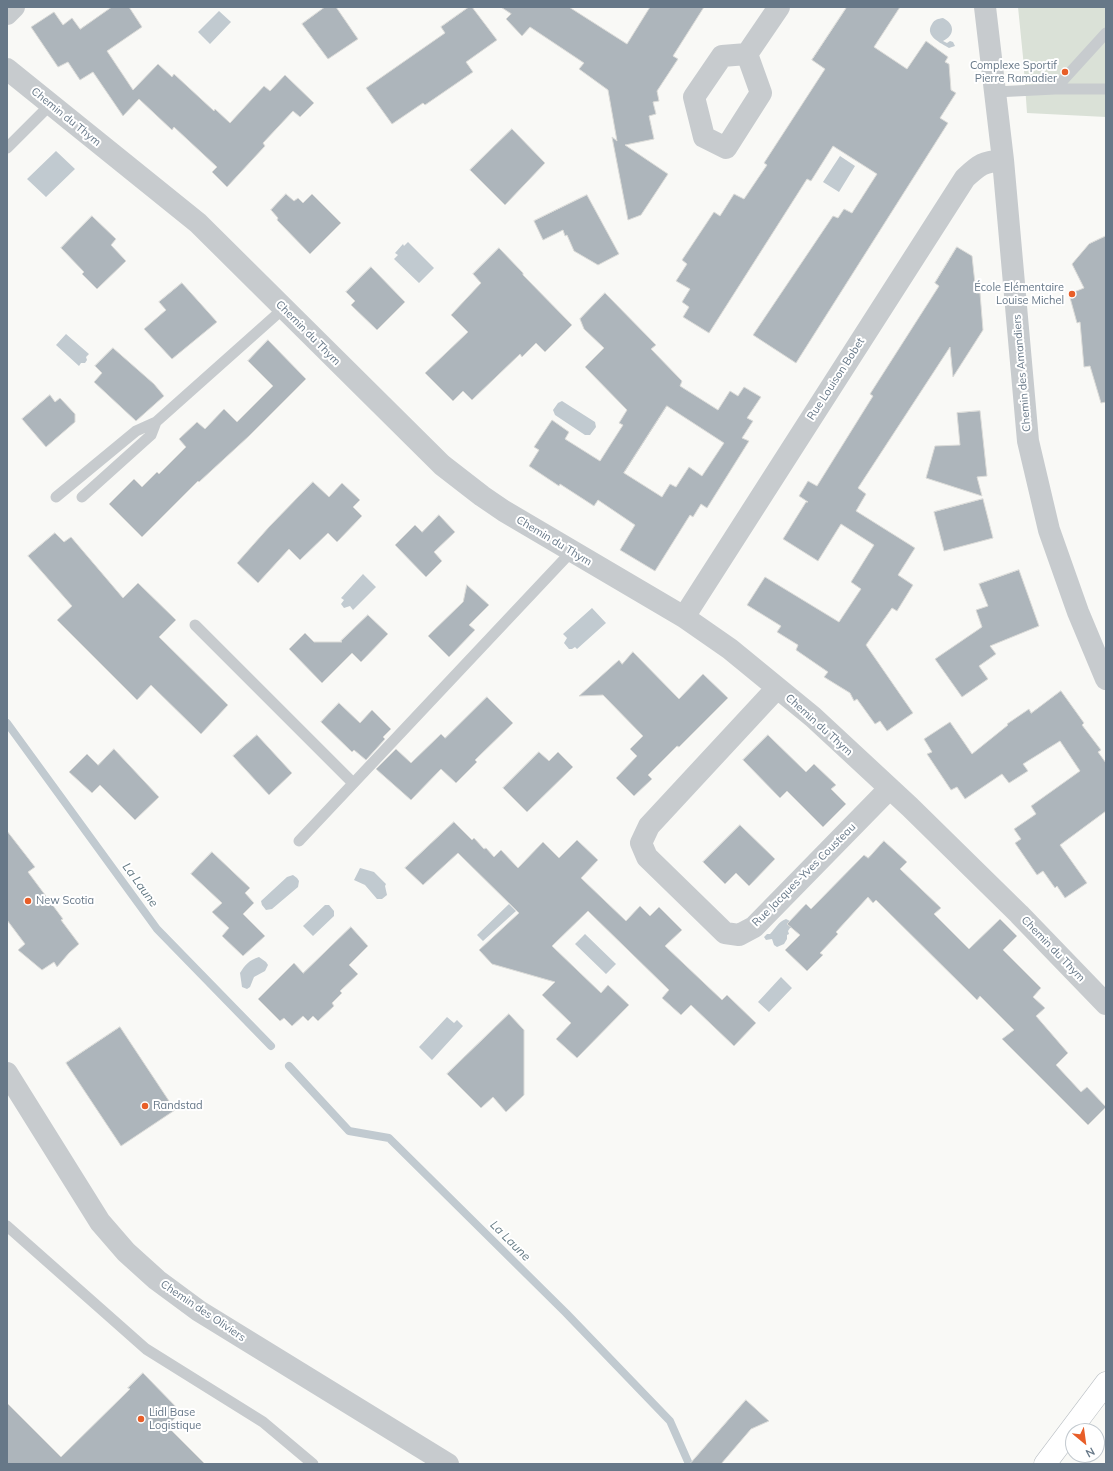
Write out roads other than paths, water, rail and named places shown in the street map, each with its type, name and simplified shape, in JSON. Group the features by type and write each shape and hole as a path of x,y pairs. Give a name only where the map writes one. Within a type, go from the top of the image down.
{"street":[{"path":"7,14 14,7"},
{"path":"747,54 779,7"},
{"name":"Chemin des Amandiers","path":"985,7 1003,160 1028,441 1049,530 1078,612 1106,680"},
{"name":"Chemin du Thym","path":"7,69 198,223 442,465 499,508 684,617 730,649 813,717 910,807 1019,914 1106,1004"},
{"name":"Rue Louison Bobet","path":"684,617 965,178 975,168 986,162 1003,160"},
{"name":"Rue Jacques-Yves Cousteau","path":"777,688 649,826 641,843 647,857 725,933 739,935 754,927 889,789"},
{"name":"Chemin des Oliviers","path":"7,1073 100,1222 126,1252 157,1280 199,1311 448,1464"},
{"path":"1046,1464 1106,1383"}],"lane":[{"path":"1055,89 1106,33"},
{"path":"995,92 1055,89 1106,89"},
{"path":"7,148 51,104"},
{"path":"56,497 136,431 156,422 284,308"},
{"path":"82,497 151,435 156,422"},
{"path":"299,840 572,552"},
{"path":"195,625 354,783"},
{"path":"7,1226 146,1349 263,1422 313,1464"}],"waterway":[{"name":"La Laune","path":"7,723 157,929 271,1046"},
{"name":"La Laune","path":"289,1066 349,1131 389,1138 566,1313 670,1421 689,1464"}],"place":[{"name":"Complexe Sportif Pierre Ramadier","path":"1065,72"},
{"name":"École Elémentaire Louise Michel","path":"1072,294"},
{"name":"New Scotia","path":"28,901"},
{"name":"Randstad","path":"145,1106"},
{"name":"Lidl Base Logistique","path":"141,1419"}]}
